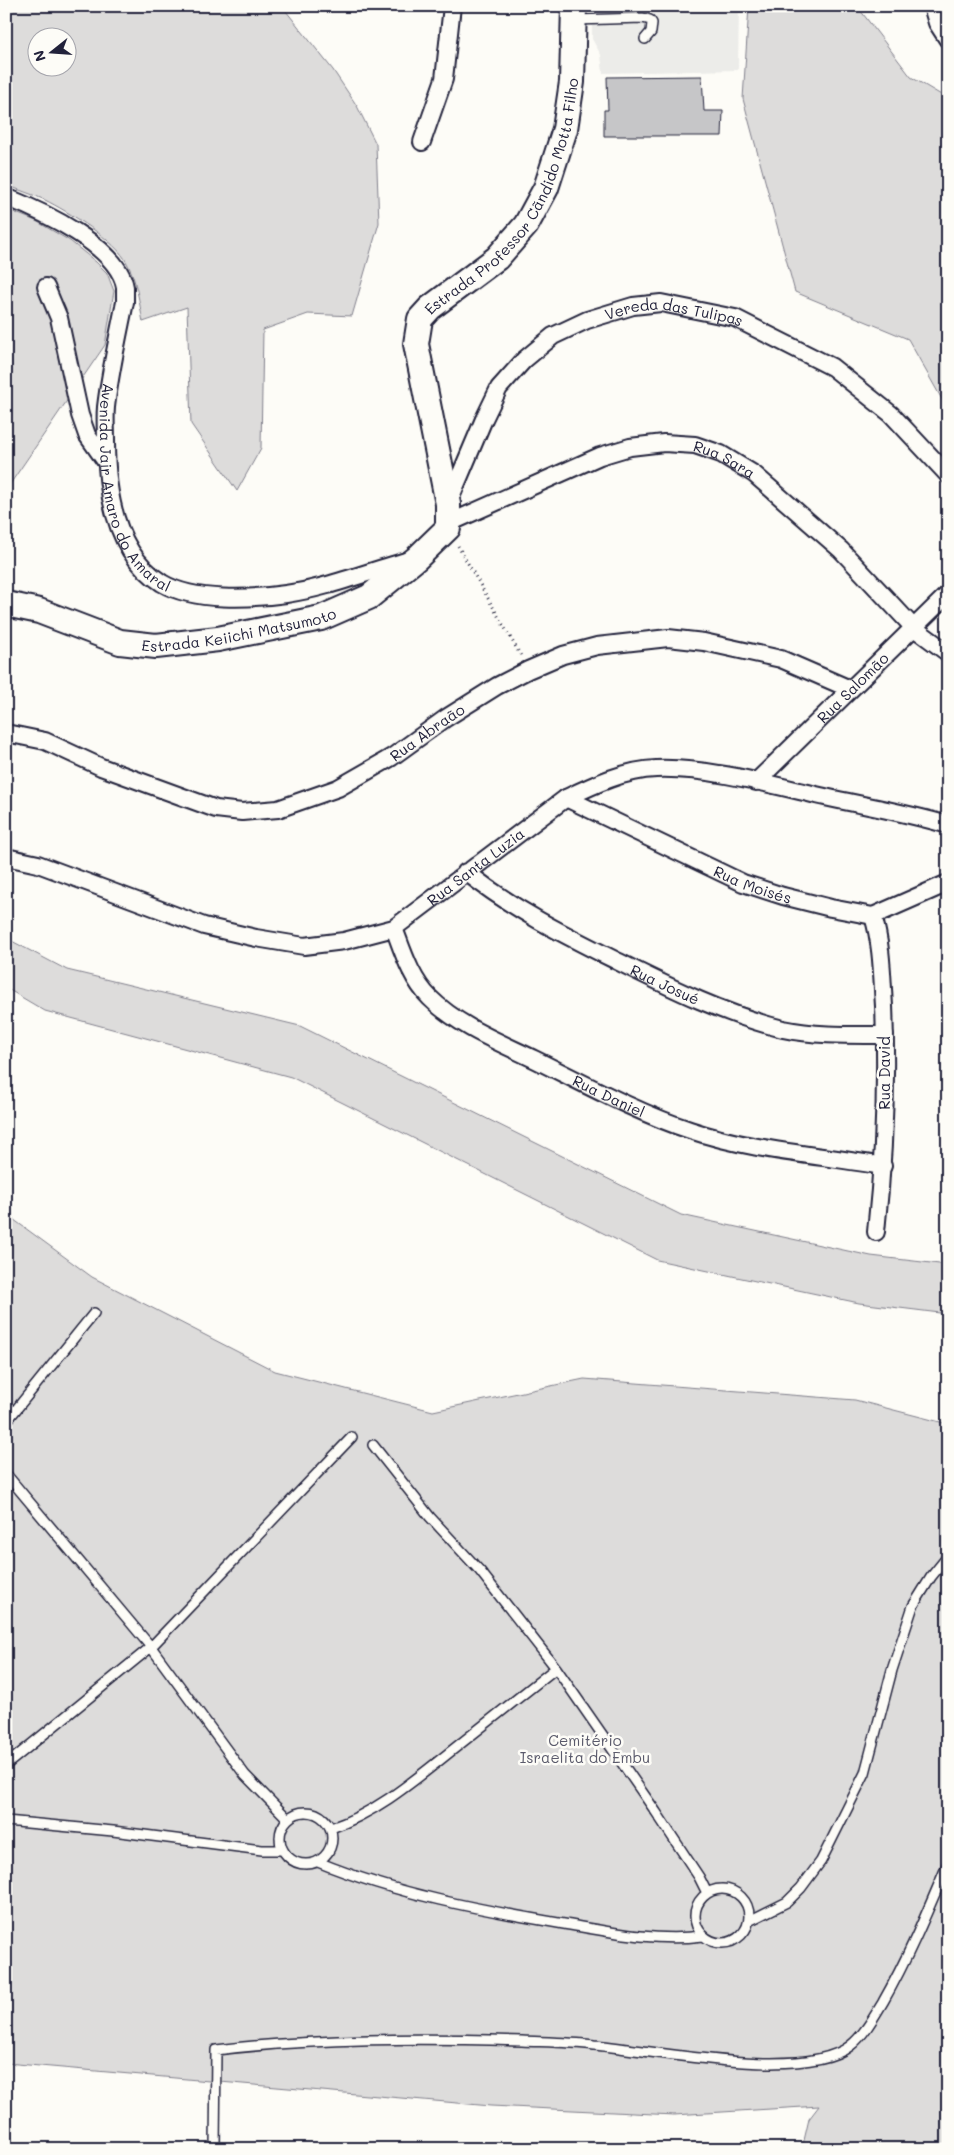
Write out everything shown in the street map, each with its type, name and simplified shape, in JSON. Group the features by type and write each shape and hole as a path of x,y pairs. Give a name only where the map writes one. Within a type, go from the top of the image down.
{"main road":[{"name":"Estrada Professor Cãndido Motta Filho","path":"448,528 448,504 416,344 417,330 420,319 430,308 497,258 526,225 546,188 566,129 572,82 574,13"},
{"name":"Estrada Keiichi Matsumoto","path":"6,604 39,611 120,642 156,646 218,639 321,618 369,597 417,558 448,528"}],"street":[{"path":"422,142 444,79 452,6"},
{"path":"932,6 938,23 948,40"},
{"name":"Avenida Jair Amaro do Amaral","path":"6,197 41,211 76,232 104,253 116,267 125,286 106,408 106,462 109,496 117,524 128,545 144,568 164,583 189,592 249,598 287,594 327,585 417,558"},
{"path":"46,286 59,318 80,415 87,435 106,462"},
{"name":"Vereda das Tulipas","path":"448,504 499,388 524,360 554,336 587,320 633,306 660,304 735,318 832,367 891,414 948,475"},
{"name":"Rua Sara","path":"448,528 456,520 480,512 600,456 630,447 664,443 695,445 721,454 754,474 840,550 914,628 948,653"},
{"name":"Rua Salomão","path":"756,782 948,594"},
{"name":"Rua Abraão","path":"6,733 46,742 101,767 216,809 242,812 278,809 338,788 392,757 446,718 528,670 563,655 597,646 668,638 739,648 781,659 850,689"},
{"name":"Rua Santa Luzia","path":"6,857 38,864 204,926 256,938 304,946 344,941 394,928 566,798 594,784 627,774 655,769 711,773 948,825"},
{"name":"Rua Moisés","path":"566,798 743,883 783,896 873,916"},
{"name":"Rua Josué","path":"466,872 494,894 546,926 665,985 738,1014 784,1029 830,1035 885,1035"},
{"path":"873,916 948,883"},
{"name":"Rua David","path":"873,916 880,937 885,1035 884,1166 876,1232"},
{"name":"Rua Daniel","path":"394,928 411,972 429,997 458,1020 497,1041 627,1103 689,1130 750,1146 884,1166"}],"lane":[{"path":"574,13 650,20 652,23 651,32 645,39"},
{"path":"6,1422 94,1313"},
{"path":"6,1764 151,1647 352,1437"},
{"path":"373,1445 430,1517 480,1571 556,1668 656,1812 699,1877 707,1893"},
{"path":"6,1474 151,1647 245,1775 288,1819"},
{"path":"749,1921 786,1902 801,1888 821,1861 865,1774 892,1670 913,1606 931,1577 948,1556"},
{"path":"331,1828 346,1823 370,1810 417,1778 556,1668"},
{"path":"303,1812 319,1815 331,1828 333,1836 330,1851 318,1862 302,1865 294,1862 282,1850 280,1834 282,1826 288,1819 303,1812"},
{"path":"6,1821 113,1831 262,1850 282,1850"},
{"path":"318,1862 348,1874 408,1892 534,1919 646,1937 672,1939 703,1936"},
{"path":"215,2149 216,2050 339,2042 465,2040 594,2045 686,2057 754,2062 799,2062 831,2056 850,2046 870,2024 896,1980 948,1863"},
{"path":"724,1888 741,1895 749,1912 749,1921 741,1935 726,1943 710,1940 703,1936 697,1928 696,1909 700,1900 707,1893 715,1889 724,1888"}],"path":[{"path":"448,528 528,670"}],"shaded area":[{"path":"592,6 739,6 738,70 603,73 601,55 592,39"}],"green space":[{"path":"6,6 282,6 333,70 357,106 376,144 379,223 352,316 308,314 263,330 261,448 237,491 191,424 187,307 143,322 133,277 122,254 102,236 66,211 6,184"},
{"path":"749,6 857,6 911,77 948,99 948,410 908,339 795,292 743,99"},
{"path":"6,209 36,221 70,241 107,273 114,291 105,345 6,490"},
{"path":"6,938 67,970 300,1026 681,1215 871,1256 948,1265 948,1314 859,1303 657,1260 291,1077 45,1011 6,988"},
{"name":"Cemitério Israelita do Embu","path":"6,1214 92,1277 275,1371 433,1411 584,1379 855,1400 948,1424 948,2149 802,2149 809,2119 819,2106 674,2115 491,2106 6,2063"}],"building":[{"path":"702,76 704,111 723,111 722,136 604,136 604,110 608,110 607,77"}]}
